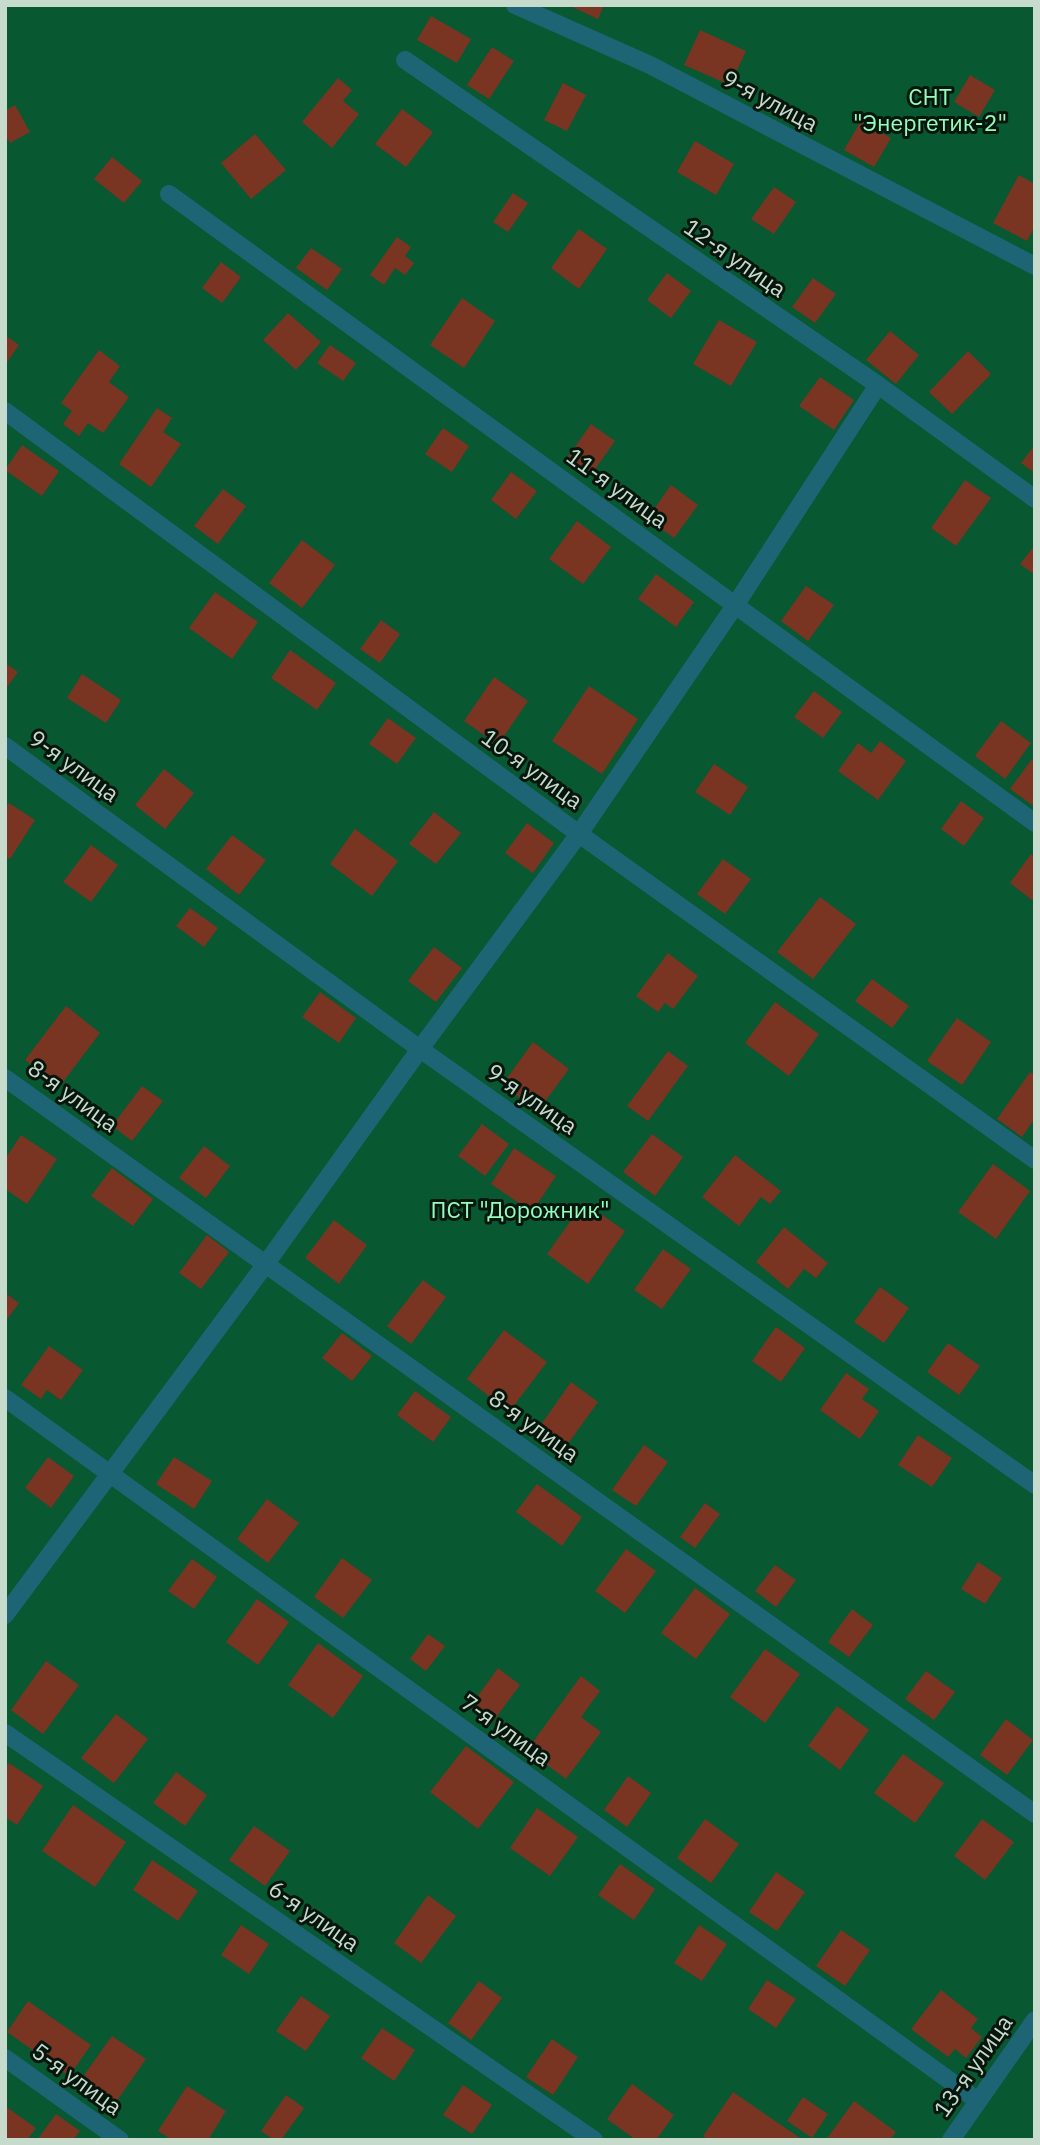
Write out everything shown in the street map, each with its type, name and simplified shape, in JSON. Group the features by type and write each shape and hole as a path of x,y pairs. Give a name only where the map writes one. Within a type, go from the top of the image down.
{"street":[{"name":"9-я улица","path":"515,5 650,65 1035,266"},
{"name":"12-я улица","path":"405,61 878,385 1035,499"},
{"name":"11-я улица","path":"169,194 1035,823"},
{"path":"5,1615 265,1265 579,834 736,604 878,385"},
{"name":"10-я улица","path":"5,411 579,834 1035,1160"},
{"name":"9-я улица","path":"5,746 420,1049 1035,1485"},
{"name":"8-я улица","path":"5,1078 1035,1814"},
{"name":"7-я улица","path":"5,1398 978,2101"},
{"name":"6-я улица","path":"5,1733 594,2140"},
{"name":"13-я улица","path":"951,2140 1035,2020"},
{"name":"5-я улица","path":"5,2058 120,2140"}],"green space":[{"name":"ПСТ \"Дорожник\"","path":"5,5 1035,5 1035,2140 5,2140"}],"building":[{"path":"568,5 604,5 598,19"},
{"path":"431,16 471,39 457,63 417,40"},
{"path":"700,30 746,51 730,85 684,65"},
{"path":"492,47 514,61 489,99 467,85"},
{"path":"970,75 995,90 979,117 954,102"},
{"path":"338,78 352,90 343,101 359,114 332,148 302,122"},
{"path":"563,83 586,95 567,131 544,120"},
{"path":"15,105 30,132 10,143 5,135 5,111"},
{"path":"402,109 433,132 406,167 375,144"},
{"path":"861,121 891,138 874,167 844,150"},
{"path":"255,134 286,170 251,199 221,163"},
{"path":"695,141 734,164 716,195 677,172"},
{"path":"112,157 142,181 124,203 94,179"},
{"path":"1019,175 1035,184 1035,226 1027,241 993,223"},
{"path":"774,187 796,202 774,234 751,219"},
{"path":"513,193 528,203 508,232 493,222"},
{"path":"579,229 607,249 579,289 551,268"},
{"path":"397,237 411,247 405,256 414,263 405,275 395,268 384,285 370,275"},
{"path":"311,248 342,269 327,290 296,268"},
{"path":"221,262 241,277 222,303 202,288"},
{"path":"667,273 691,291 671,318 647,300"},
{"path":"813,278 836,294 815,323 792,307"},
{"path":"462,298 495,321 464,368 430,345"},
{"path":"288,313 321,342 296,370 263,340"},
{"path":"719,320 757,342 731,386 693,364"},
{"path":"890,331 919,355 896,384 866,360"},
{"path":"5,335 19,345 5,365"},
{"path":"330,345 356,363 343,381 317,363"},
{"path":"99,350 120,366 109,382 129,397 103,433 88,423 79,436 63,424 72,411 61,403"},
{"path":"968,351 991,374 952,414 929,392"},
{"path":"820,377 854,400 834,430 799,406"},
{"path":"157,408 172,418 163,432 181,444 151,487 119,464"},
{"path":"591,424 615,441 591,475 567,458"},
{"path":"443,428 469,446 452,472 425,454"},
{"path":"22,445 59,471 42,496 5,470"},
{"path":"1035,445 1035,473 1021,463"},
{"path":"511,472 537,491 516,519 491,500"},
{"path":"965,480 991,498 956,546 931,528"},
{"path":"671,485 698,505 674,538 647,519"},
{"path":"223,489 246,506 218,544 194,526"},
{"path":"577,521 611,547 583,584 549,559"},
{"path":"302,540 335,565 302,608 269,583"},
{"path":"1035,545 1035,575 1020,564"},
{"path":"656,574 694,602 676,627 638,599"},
{"path":"806,586 834,605 808,641 781,621"},
{"path":"215,592 258,622 232,659 189,628"},
{"path":"381,620 400,634 380,663 360,649"},
{"path":"290,650 336,683 317,710 271,678"},
{"path":"5,663 18,672 5,690"},
{"path":"82,674 121,700 106,723 67,698"},
{"path":"494,677 528,701 498,745 464,721"},
{"path":"589,686 638,719 602,774 552,741"},
{"path":"814,691 842,712 823,738 794,717"},
{"path":"388,718 416,738 397,764 369,744"},
{"path":"1001,721 1031,743 1005,779 975,756"},
{"path":"880,741 906,761 878,800 838,771 858,743 871,753"},
{"path":"1032,759 1035,761 1035,807 1010,789"},
{"path":"714,764 748,787 730,815 695,792"},
{"path":"164,769 194,793 165,829 135,805"},
{"path":"961,801 984,818 964,846 941,829"},
{"path":"9,803 35,820 10,859 5,856 5,809"},
{"path":"434,812 461,833 436,864 409,844"},
{"path":"527,823 554,843 533,873 505,853"},
{"path":"355,829 398,861 372,896 330,864"},
{"path":"232,835 266,860 239,895 206,869"},
{"path":"91,845 118,865 91,902 63,882"},
{"path":"1031,854 1035,857 1035,897 1032,900 1010,883"},
{"path":"723,859 751,879 725,914 697,894"},
{"path":"820,897 856,924 813,979 777,952"},
{"path":"190,908 218,928 204,947 176,926"},
{"path":"434,947 462,968 436,1002 408,981"},
{"path":"668,953 698,976 673,1009 665,1003 658,1012 636,996"},
{"path":"872,979 909,1006 892,1028 855,1001"},
{"path":"320,992 356,1018 339,1043 302,1017"},
{"path":"775,1002 819,1034 789,1076 745,1043"},
{"path":"66,1006 100,1033 60,1086 25,1060"},
{"path":"957,1018 991,1042 962,1085 927,1061"},
{"path":"533,1042 569,1069 538,1111 502,1085"},
{"path":"668,1051 688,1066 648,1121 627,1106"},
{"path":"1030,1072 1035,1075 1035,1118 1022,1137 997,1119"},
{"path":"142,1086 163,1101 132,1141 112,1126"},
{"path":"482,1124 509,1144 485,1176 458,1156"},
{"path":"652,1134 683,1157 655,1196 623,1172"},
{"path":"21,1135 57,1159 27,1204 5,1189 5,1159"},
{"path":"204,1146 230,1166 206,1198 179,1178"},
{"path":"514,1148 556,1176 532,1212 491,1184"},
{"path":"735,1155 781,1191 770,1204 761,1197 739,1226 702,1197"},
{"path":"993,1164 1030,1191 996,1239 958,1212"},
{"path":"112,1168 153,1199 133,1226 91,1196"},
{"path":"584,1202 625,1231 588,1284 547,1254"},
{"path":"334,1220 367,1245 339,1284 305,1258"},
{"path":"784,1227 828,1263 816,1278 804,1269 788,1289 756,1262"},
{"path":"207,1235 229,1252 201,1289 179,1273"},
{"path":"663,1249 691,1269 662,1309 634,1290"},
{"path":"423,1280 446,1297 411,1344 387,1326"},
{"path":"880,1287 909,1308 884,1343 854,1322"},
{"path":"5,1293 19,1303 5,1322"},
{"path":"776,1327 805,1348 781,1382 752,1361"},
{"path":"504,1330 547,1362 509,1412 467,1379"},
{"path":"342,1333 372,1356 352,1381 322,1358"},
{"path":"948,1343 980,1366 959,1395 927,1372"},
{"path":"49,1346 83,1370 61,1400 47,1390 41,1399 21,1385"},
{"path":"846,1373 869,1389 862,1399 879,1411 860,1439 820,1410"},
{"path":"571,1382 598,1402 562,1452 535,1433"},
{"path":"415,1391 451,1417 433,1442 397,1415"},
{"path":"918,1435 952,1458 932,1487 898,1465"},
{"path":"644,1445 668,1462 636,1506 612,1490"},
{"path":"48,1457 74,1476 51,1508 25,1488"},
{"path":"174,1457 212,1481 194,1509 156,1484"},
{"path":"537,1484 582,1517 562,1546 516,1512"},
{"path":"267,1499 299,1523 268,1563 237,1539"},
{"path":"705,1503 720,1514 695,1548 680,1537"},
{"path":"626,1549 656,1571 625,1613 595,1591"},
{"path":"342,1558 372,1580 343,1618 314,1597"},
{"path":"192,1559 217,1577 194,1609 168,1591"},
{"path":"978,1562 1002,1578 985,1604 961,1589"},
{"path":"775,1565 796,1580 776,1607 755,1591"},
{"path":"695,1588 730,1614 696,1659 661,1633"},
{"path":"257,1599 289,1622 258,1665 226,1642"},
{"path":"852,1609 873,1625 849,1657 828,1642"},
{"path":"428,1634 445,1646 426,1671 410,1659"},
{"path":"318,1643 363,1676 333,1718 288,1685"},
{"path":"765,1649 800,1674 765,1723 730,1697"},
{"path":"46,1661 79,1685 43,1734 11,1710"},
{"path":"498,1668 520,1685 492,1723 470,1707"},
{"path":"926,1671 955,1692 934,1720 905,1699"},
{"path":"581,1676 600,1691 581,1717 601,1732 566,1779 527,1750"},
{"path":"837,1706 869,1730 840,1770 808,1746"},
{"path":"116,1714 148,1739 114,1783 81,1758"},
{"path":"1006,1719 1033,1740 1007,1775 980,1755"},
{"path":"466,1746 514,1782 478,1829 430,1792"},
{"path":"903,1754 944,1783 915,1823 874,1793"},
{"path":"9,1763 43,1786 17,1825 5,1817 5,1768"},
{"path":"176,1772 207,1795 185,1826 153,1803"},
{"path":"628,1776 651,1793 627,1827 604,1810"},
{"path":"73,1805 126,1842 95,1887 42,1851"},
{"path":"537,1808 578,1837 550,1876 510,1848"},
{"path":"705,1819 739,1844 711,1883 677,1858"},
{"path":"982,1819 1014,1842 985,1880 954,1856"},
{"path":"254,1826 290,1851 265,1886 229,1860"},
{"path":"152,1860 198,1891 178,1921 133,1890"},
{"path":"620,1864 655,1889 634,1920 598,1895"},
{"path":"776,1872 805,1892 777,1931 749,1912"},
{"path":"428,1895 456,1916 421,1963 394,1943"},
{"path":"241,1925 269,1944 249,1974 221,1955"},
{"path":"699,1925 727,1944 702,1981 674,1963"},
{"path":"841,1930 870,1950 845,1986 816,1966"},
{"path":"767,1980 796,1999 776,2028 748,2009"},
{"path":"479,1981 502,1998 471,2040 448,2023"},
{"path":"941,1990 978,2019 971,2028 982,2037 966,2058 955,2049 948,2057 911,2029"},
{"path":"301,1996 330,2016 306,2051 276,2031"},
{"path":"28,2001 91,2045 69,2076 7,2032"},
{"path":"382,2028 415,2050 394,2081 361,2058"},
{"path":"112,2036 146,2059 116,2102 82,2078"},
{"path":"552,2039 578,2057 553,2095 526,2077"},
{"path":"632,2084 674,2115 656,2140 636,2140 607,2119"},
{"path":"463,2085 492,2105 472,2134 443,2115"},
{"path":"187,2086 226,2111 208,2140 172,2140 158,2131"},
{"path":"733,2092 803,2140 708,2140 703,2136"},
{"path":"286,2095 304,2108 281,2140 274,2140 261,2131"},
{"path":"803,2097 828,2114 812,2138 787,2121"},
{"path":"854,2101 896,2132 890,2140 826,2140"},
{"path":"5,2106 36,2128 27,2140 5,2140"},
{"path":"56,2114 80,2131 73,2140 37,2140"}],"park label":[{"name":"СHТ \"Энергетик-2\"","path":"930,110"}]}
